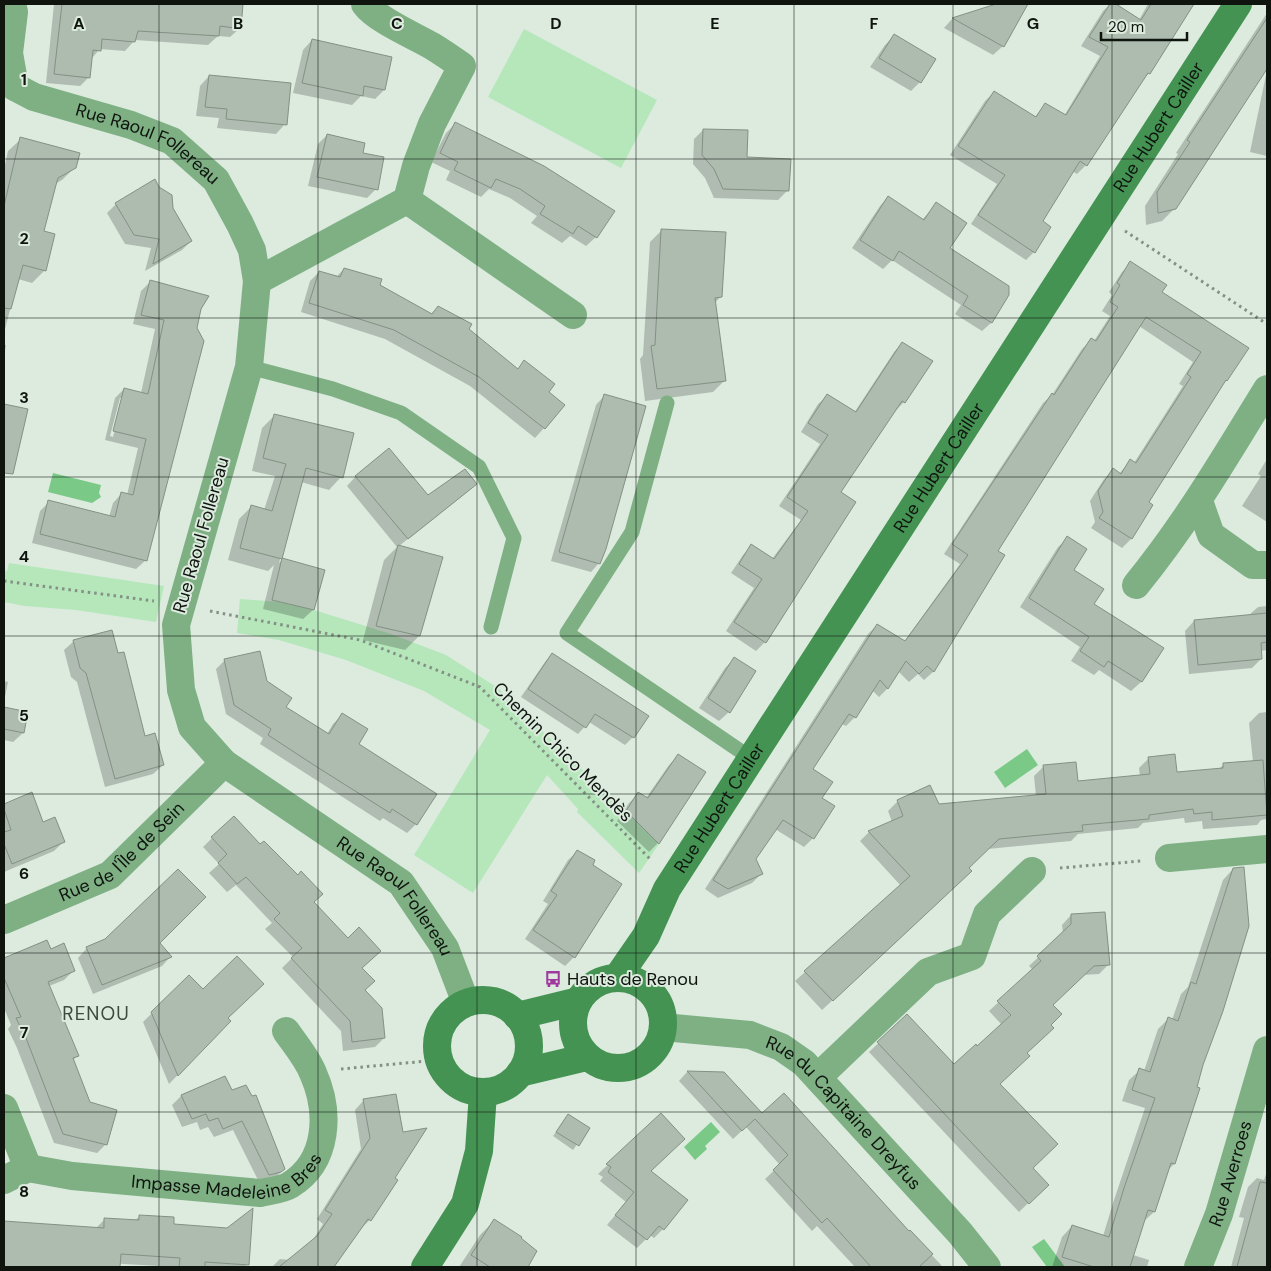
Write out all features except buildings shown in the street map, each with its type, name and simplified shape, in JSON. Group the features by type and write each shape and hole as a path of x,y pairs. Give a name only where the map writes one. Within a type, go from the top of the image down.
{"street":[{"path":"9,96 9,53 14,12 12,4"},
{"path":"258,281 407,200 416,166 432,124 462,66 433,46 368,9 365,4"},
{"name":"Rue Hubert Cailler","path":"616,978 646,936 667,890 1238,4"},
{"name":"Rue Raoul Follereau","path":"9,96 34,97 131,125 172,141 216,180 252,250 258,281 248,367 176,625 181,690 192,727 224,763 401,883 445,948 466,1003"},
{"path":"407,200 574,315"},
{"path":"1136,585 1158,558 1199,500 1267,389"},
{"path":"1199,500 1211,535 1253,565 1267,565"},
{"name":"Rue de l'Île de Sein","path":"4,920 110,875 224,763"},
{"path":"1169,858 1267,849"},
{"path":"818,1077 928,972 972,956 987,914 1032,871"},
{"name":"Rue Hubert Cailler","path":"646,936 649,991"},
{"path":"616,978 628,979 640,984 649,991 657,1002 662,1014 663,1027 660,1041 652,1053 641,1062 627,1068 613,1069 599,1065 587,1057 578,1045 572,1031 573,1015 578,1001 588,989 601,981 616,978"},
{"path":"480,1000 494,1001 506,1007 517,1016 526,1029 529,1044 527,1059 520,1073 510,1084 497,1090 483,1092 468,1090 455,1084 445,1073 438,1060 436,1046 438,1032 444,1020 454,1010 466,1003 480,1000"},
{"path":"517,1016 578,1001"},
{"name":"Rue du Capitaine Dreyfus","path":"663,1027 750,1035 781,1047 804,1063 960,1233 987,1267"},
{"name":"Impasse Madeleine Bres","path":"28,1168 72,1176 260,1193 289,1186 312,1166 324,1134 324,1108 313,1072 286,1031"},
{"name":"Rue Averroes","path":"1198,1267 1219,1214 1267,1050"},
{"path":"520,1073 587,1057"},
{"path":"425,1267 465,1204 480,1151 483,1092"},
{"path":"4,1108 28,1168 4,1180"}],"lane":[{"path":"248,367 333,389 401,413 480,467 514,538 491,628"},
{"path":"667,403 632,532 567,633 752,759"}],"path":[{"path":"1120,228 1267,324"},
{"name":"Chemin Chico Mendès","path":"4,581 181,605 360,640 480,688 656,865"},
{"path":"1032,871 1169,858"},
{"path":"313,1072 438,1060"}],"shaded area":[{"path":"524,29 657,100 621,168 488,97"},
{"path":"53,473 101,485 99,493 101,497 92,503 48,492"},
{"path":"9,563 164,586 156,622 4,602 4,570 7,571"},
{"path":"240,599 279,602 314,610 391,634 446,655 498,688 659,844 639,873 577,812 578,809 547,775 473,893 414,855 490,730 424,691 346,660 279,640 237,633"},
{"path":"1027,749 1038,765 1005,788 994,772"},
{"path":"711,1122 720,1132 705,1146 707,1149 695,1160 684,1147"},
{"path":"1044,1239 1065,1267 1047,1267 1032,1247"}],"place":[{"name":"Hauts de Renou","path":"553,979"}],"district":[{"name":"RENOU","path":"96,1013"}]}
